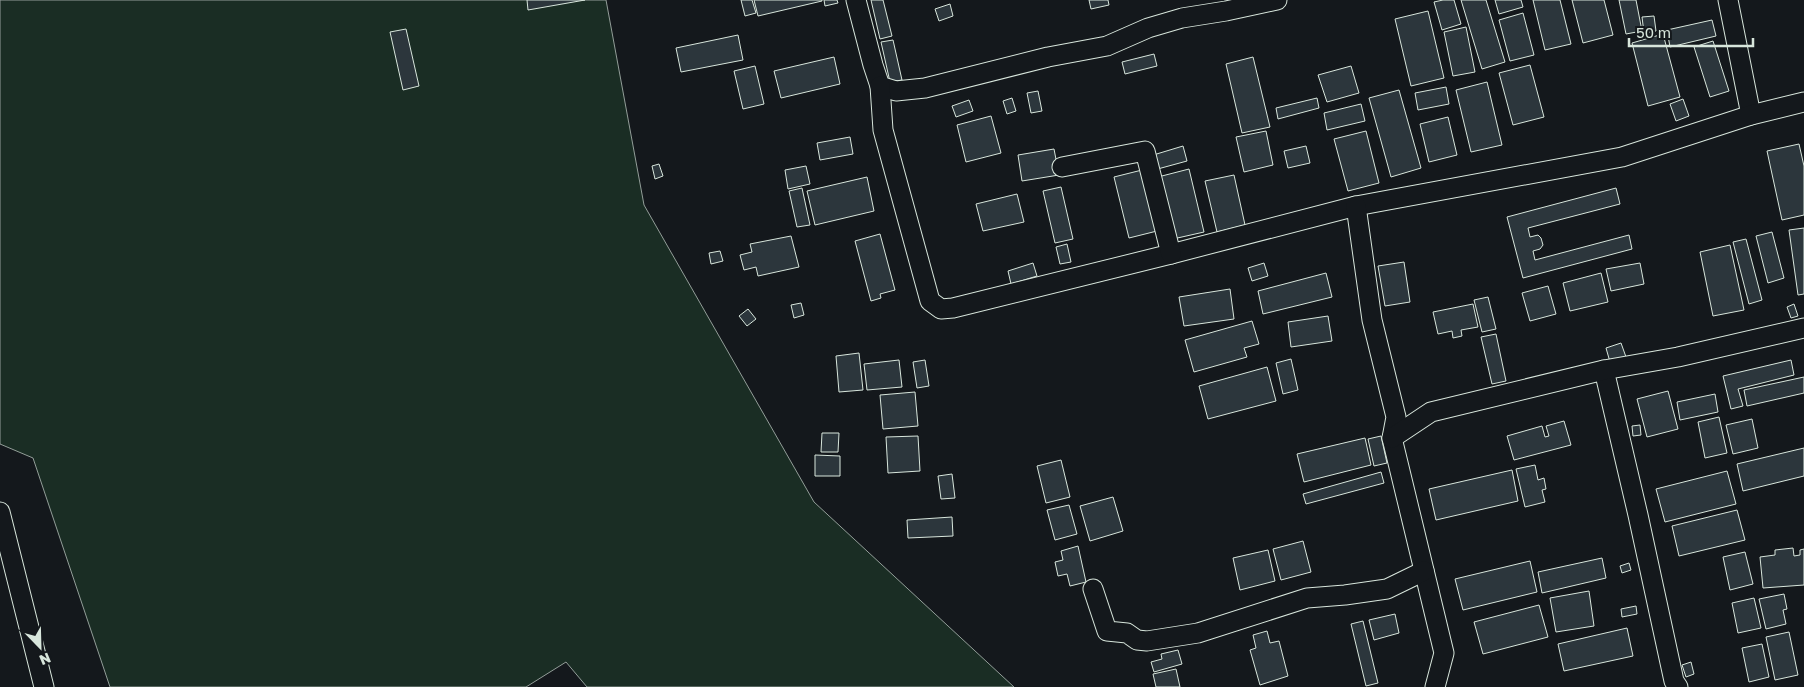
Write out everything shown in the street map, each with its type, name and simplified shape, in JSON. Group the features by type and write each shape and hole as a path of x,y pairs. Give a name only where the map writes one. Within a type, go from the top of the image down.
{"street":[{"path":"856,0 880,86 883,130 897,185 930,301 941,309 953,308 1171,254 1356,206 1622,157 1751,116 1804,102"},
{"path":"880,86 896,91 925,88 1048,57 1107,46 1148,28 1182,18 1277,0"},
{"path":"1728,0 1751,116"},
{"path":"1062,167 1145,151 1171,254"},
{"path":"1356,206 1372,320 1396,417 1392,438 1444,653 1435,687"},
{"path":"1392,438 1431,412 1604,370 1678,356 1804,328"},
{"path":"1604,370 1674,681 1678,687"},
{"path":"0,512 44,687"},
{"path":"1093,589 1107,630 1126,632 1137,640 1147,641 1198,633 1306,598 1387,589 1424,571"}],"green space":[{"path":"0,0 606,0 644,205 814,502 1014,687 587,687 566,662 526,687 110,687 33,458 0,444"}],"building":[{"path":"527,0 585,0 528,10"},
{"path":"741,0 752,0 756,13 745,16"},
{"path":"754,0 822,0 822,1 758,16"},
{"path":"824,0 837,0 838,3 825,6"},
{"path":"871,0 883,0 892,36 880,39"},
{"path":"1089,0 1108,0 1109,5 1091,9"},
{"path":"1454,0 1461,24 1442,30 1434,2"},
{"path":"1461,0 1486,0 1505,62 1482,69"},
{"path":"1495,0 1521,0 1523,7 1499,14"},
{"path":"1533,0 1560,0 1571,44 1545,50"},
{"path":"1572,0 1604,0 1613,35 1583,43"},
{"path":"1619,0 1636,0 1642,31 1626,34"},
{"path":"950,4 953,16 939,21 935,9"},
{"path":"1428,11 1444,78 1411,86 1395,19"},
{"path":"1523,13 1534,55 1510,61 1499,20"},
{"path":"1654,16 1656,31 1644,33 1642,17"},
{"path":"1712,20 1716,36 1670,47 1667,30"},
{"path":"1466,27 1475,72 1453,76 1444,32"},
{"path":"406,29 419,86 403,90 390,32"},
{"path":"1663,34 1680,97 1648,106 1632,43"},
{"path":"738,35 743,60 681,72 676,48"},
{"path":"893,40 902,80 890,82 881,42"},
{"path":"1713,41 1729,91 1710,97 1694,47"},
{"path":"1154,54 1157,66 1125,74 1122,62"},
{"path":"834,57 840,84 781,98 774,71"},
{"path":"1253,57 1270,127 1242,133 1226,64"},
{"path":"1530,65 1544,117 1513,125 1499,73"},
{"path":"755,66 764,104 743,109 734,71"},
{"path":"1351,66 1359,93 1327,102 1318,75"},
{"path":"1487,82 1502,145 1471,152 1456,90"},
{"path":"1446,87 1449,104 1418,110 1415,93"},
{"path":"1399,90 1421,168 1391,177 1369,98"},
{"path":"1038,91 1042,111 1031,113 1027,93"},
{"path":"1012,98 1016,111 1007,114 1003,101"},
{"path":"1317,98 1319,108 1278,119 1276,108"},
{"path":"1683,99 1689,116 1676,121 1670,104"},
{"path":"969,100 973,111 956,117 952,106"},
{"path":"1361,104 1365,121 1327,130 1324,113"},
{"path":"991,116 1001,153 966,162 957,125"},
{"path":"1448,117 1457,155 1429,162 1420,124"},
{"path":"1266,131 1273,165 1244,172 1236,137"},
{"path":"1366,131 1379,183 1348,191 1334,139"},
{"path":"850,137 853,154 820,160 817,143"},
{"path":"1799,144 1804,166 1804,215 1782,220 1767,151"},
{"path":"1183,146 1187,161 1154,170 1150,156"},
{"path":"1306,146 1310,163 1288,168 1284,151"},
{"path":"1054,149 1059,175 1022,181 1018,155"},
{"path":"659,164 663,176 655,179 652,166"},
{"path":"806,166 810,184 788,189 785,170"},
{"path":"1146,169 1161,230 1129,238 1114,177"},
{"path":"1189,169 1204,232 1173,239 1158,177"},
{"path":"1234,175 1245,225 1217,232 1205,181"},
{"path":"867,177 874,211 815,225 807,191"},
{"path":"1061,187 1073,239 1055,243 1043,191"},
{"path":"802,188 810,225 797,227 789,191"},
{"path":"1616,188 1620,204 1528,228 1530,237 1538,235 1543,245 1540,249 1533,251 1535,260 1629,235 1632,249 1523,278 1507,217"},
{"path":"1017,194 1024,222 983,231 976,204"},
{"path":"1804,228 1804,294 1798,295 1789,230"},
{"path":"1772,232 1784,278 1768,283 1756,236"},
{"path":"880,234 895,290 880,294 881,298 871,301 855,241"},
{"path":"791,236 799,267 758,276 756,267 744,270 740,255 752,252 750,244"},
{"path":"1746,239 1762,300 1749,304 1733,242"},
{"path":"1067,244 1071,262 1060,264 1056,247"},
{"path":"1730,245 1744,310 1713,316 1700,252"},
{"path":"720,251 723,261 711,264 709,253"},
{"path":"1404,262 1410,302 1385,306 1378,266"},
{"path":"1033,263 1037,276 1011,284 1008,271"},
{"path":"1264,263 1268,276 1252,281 1248,268"},
{"path":"1640,263 1644,284 1611,291 1606,269"},
{"path":"1326,273 1332,297 1263,314 1258,291"},
{"path":"1601,273 1608,302 1570,311 1563,283"},
{"path":"1548,286 1556,314 1530,321 1522,293"},
{"path":"1230,289 1234,319 1184,326 1179,297"},
{"path":"1488,297 1496,329 1482,332 1474,300"},
{"path":"801,303 804,315 794,318 791,305"},
{"path":"1473,304 1478,327 1461,330 1462,336 1453,338 1452,331 1438,334 1433,312"},
{"path":"1794,304 1798,316 1791,318 1787,307"},
{"path":"748,309 756,319 747,326 739,316"},
{"path":"1328,316 1332,341 1291,347 1288,322"},
{"path":"1252,321 1259,344 1244,348 1247,357 1194,372 1185,340"},
{"path":"1496,334 1506,381 1492,384 1481,337"},
{"path":"1621,343 1626,357 1610,362 1606,348"},
{"path":"859,353 863,390 839,392 836,356"},
{"path":"1291,359 1298,390 1283,394 1276,363"},
{"path":"899,360 902,387 867,390 864,364"},
{"path":"925,360 929,386 917,388 913,362"},
{"path":"1791,360 1794,375 1738,389 1743,406 1731,409 1723,376"},
{"path":"1267,367 1276,401 1208,419 1199,386"},
{"path":"1804,377 1804,393 1747,406 1744,390"},
{"path":"1668,391 1678,429 1647,437 1637,399"},
{"path":"915,392 918,426 883,429 880,395"},
{"path":"1715,394 1718,412 1680,420 1677,402"},
{"path":"1719,417 1727,453 1705,458 1698,422"},
{"path":"1752,419 1758,448 1733,454 1726,425"},
{"path":"1564,421 1571,445 1514,460 1507,436 1542,426 1545,437 1549,436 1546,426"},
{"path":"1640,425 1641,435 1633,436 1632,426"},
{"path":"822,433 839,433 838,452 821,452"},
{"path":"918,436 920,471 888,473 886,437"},
{"path":"1381,436 1387,463 1374,466 1368,439"},
{"path":"1365,438 1371,465 1304,482 1297,454"},
{"path":"1804,448 1804,476 1743,491 1737,464"},
{"path":"815,455 840,456 840,476 815,476"},
{"path":"1061,460 1070,497 1046,503 1037,466"},
{"path":"1535,465 1538,480 1544,478 1546,489 1542,490 1545,502 1525,507 1516,469"},
{"path":"1512,470 1518,501 1436,520 1429,489"},
{"path":"1727,471 1736,504 1665,522 1656,489"},
{"path":"1381,472 1384,483 1306,504 1303,494"},
{"path":"952,474 955,498 941,499 938,476"},
{"path":"1113,497 1123,531 1090,541 1080,506"},
{"path":"1069,505 1077,534 1055,540 1047,510"},
{"path":"1737,510 1745,540 1679,556 1672,526"},
{"path":"952,517 953,536 908,538 907,520"},
{"path":"1303,541 1311,572 1281,580 1273,549"},
{"path":"1078,546 1086,582 1070,586 1067,574 1058,576 1055,562 1063,560 1061,551"},
{"path":"1793,548 1794,556 1800,555 1800,550 1804,549 1804,585 1763,588 1760,557 1775,555 1775,550"},
{"path":"1268,550 1275,581 1240,590 1233,558"},
{"path":"1745,552 1753,584 1730,590 1723,557"},
{"path":"1602,558 1606,578 1542,593 1538,572"},
{"path":"1530,561 1537,592 1463,610 1455,579"},
{"path":"1629,563 1631,570 1622,573 1620,566"},
{"path":"1589,591 1594,626 1556,632 1550,598"},
{"path":"1784,594 1787,609 1783,610 1786,624 1766,629 1759,599"},
{"path":"1754,598 1761,628 1738,633 1732,603"},
{"path":"1539,605 1548,637 1483,654 1474,622"},
{"path":"1636,606 1637,614 1622,617 1621,609"},
{"path":"1395,614 1399,633 1374,640 1369,620"},
{"path":"1363,621 1378,683 1366,686 1351,624"},
{"path":"1627,628 1633,656 1564,671 1558,644"},
{"path":"1267,631 1270,643 1279,641 1288,676 1260,685 1250,650 1256,648 1253,635"},
{"path":"1789,632 1798,675 1775,680 1766,637"},
{"path":"1762,644 1769,677 1749,682 1742,648"},
{"path":"1178,650 1182,664 1154,672 1151,662 1162,659 1161,654"},
{"path":"1691,662 1694,674 1686,677 1682,665"},
{"path":"1176,669 1180,687 1156,687 1153,674"}]}
